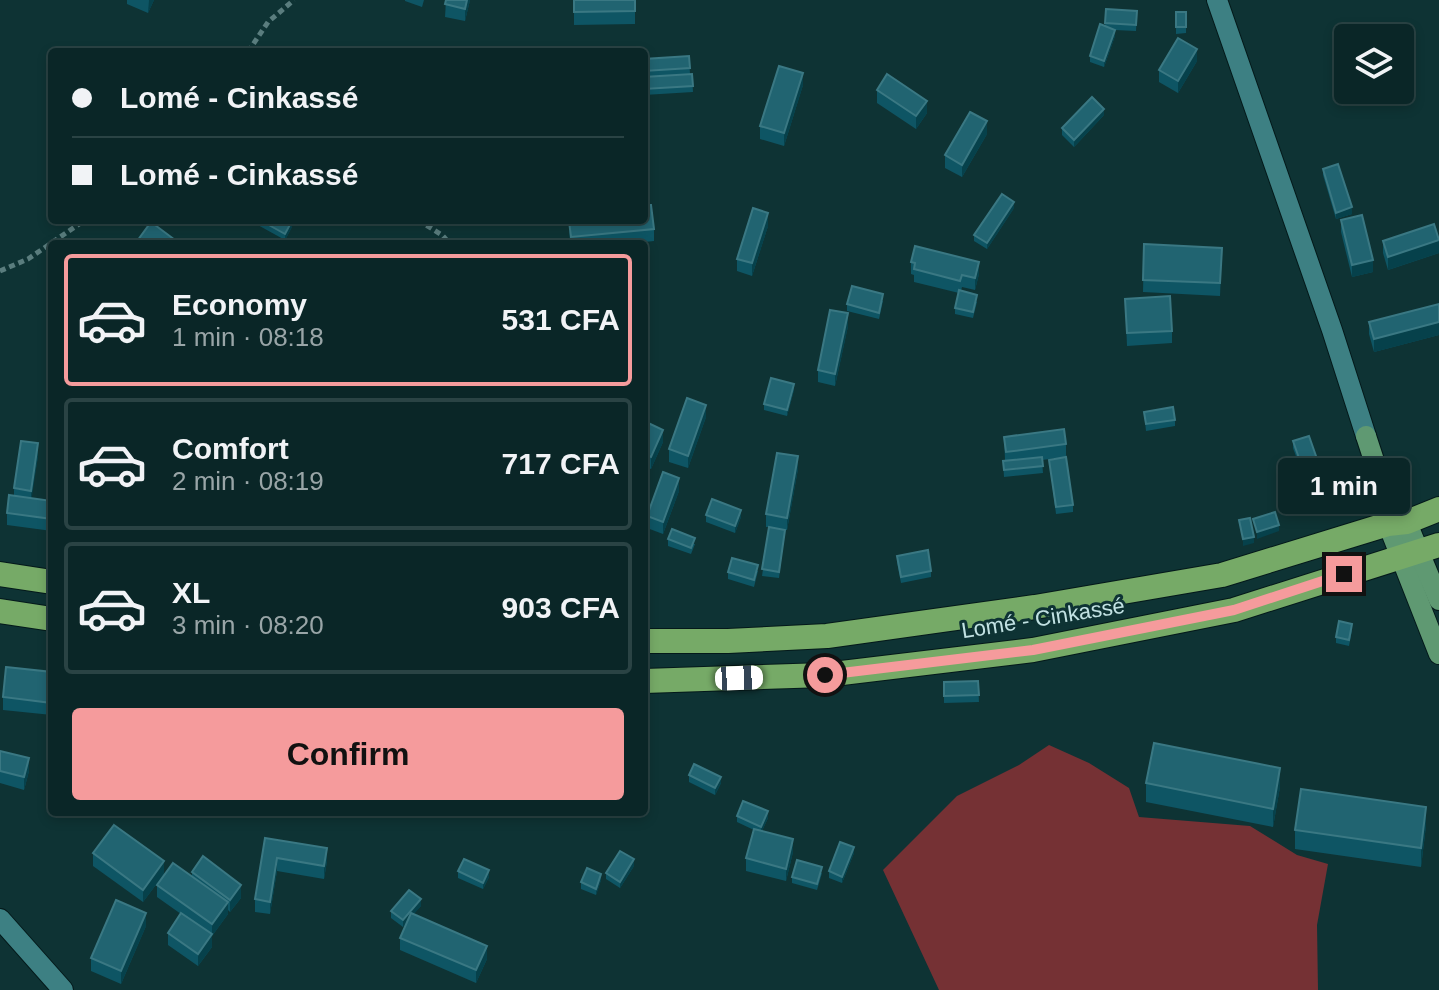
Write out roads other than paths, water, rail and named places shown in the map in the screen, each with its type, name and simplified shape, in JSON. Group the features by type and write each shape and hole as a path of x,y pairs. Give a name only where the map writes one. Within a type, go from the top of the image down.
{"highway":[{"name":"Lomé - Cinkassé","path":"648,641 827,636 1035,607 1222,575 1439,509"},
{"name":"Lomé - Cinkassé","path":"648,681 825,675 1033,650 1234,610 1420,551"},
{"path":"0,574 48,581"},
{"path":"0,611 48,618"}],"main road":[{"path":"1366,436 1394,488 1398,523 1420,551 1439,600"},
{"path":"1420,551 1439,654"}],"street":[{"path":"1217,0 1366,436"},
{"path":"0,919 63,990"}]}
